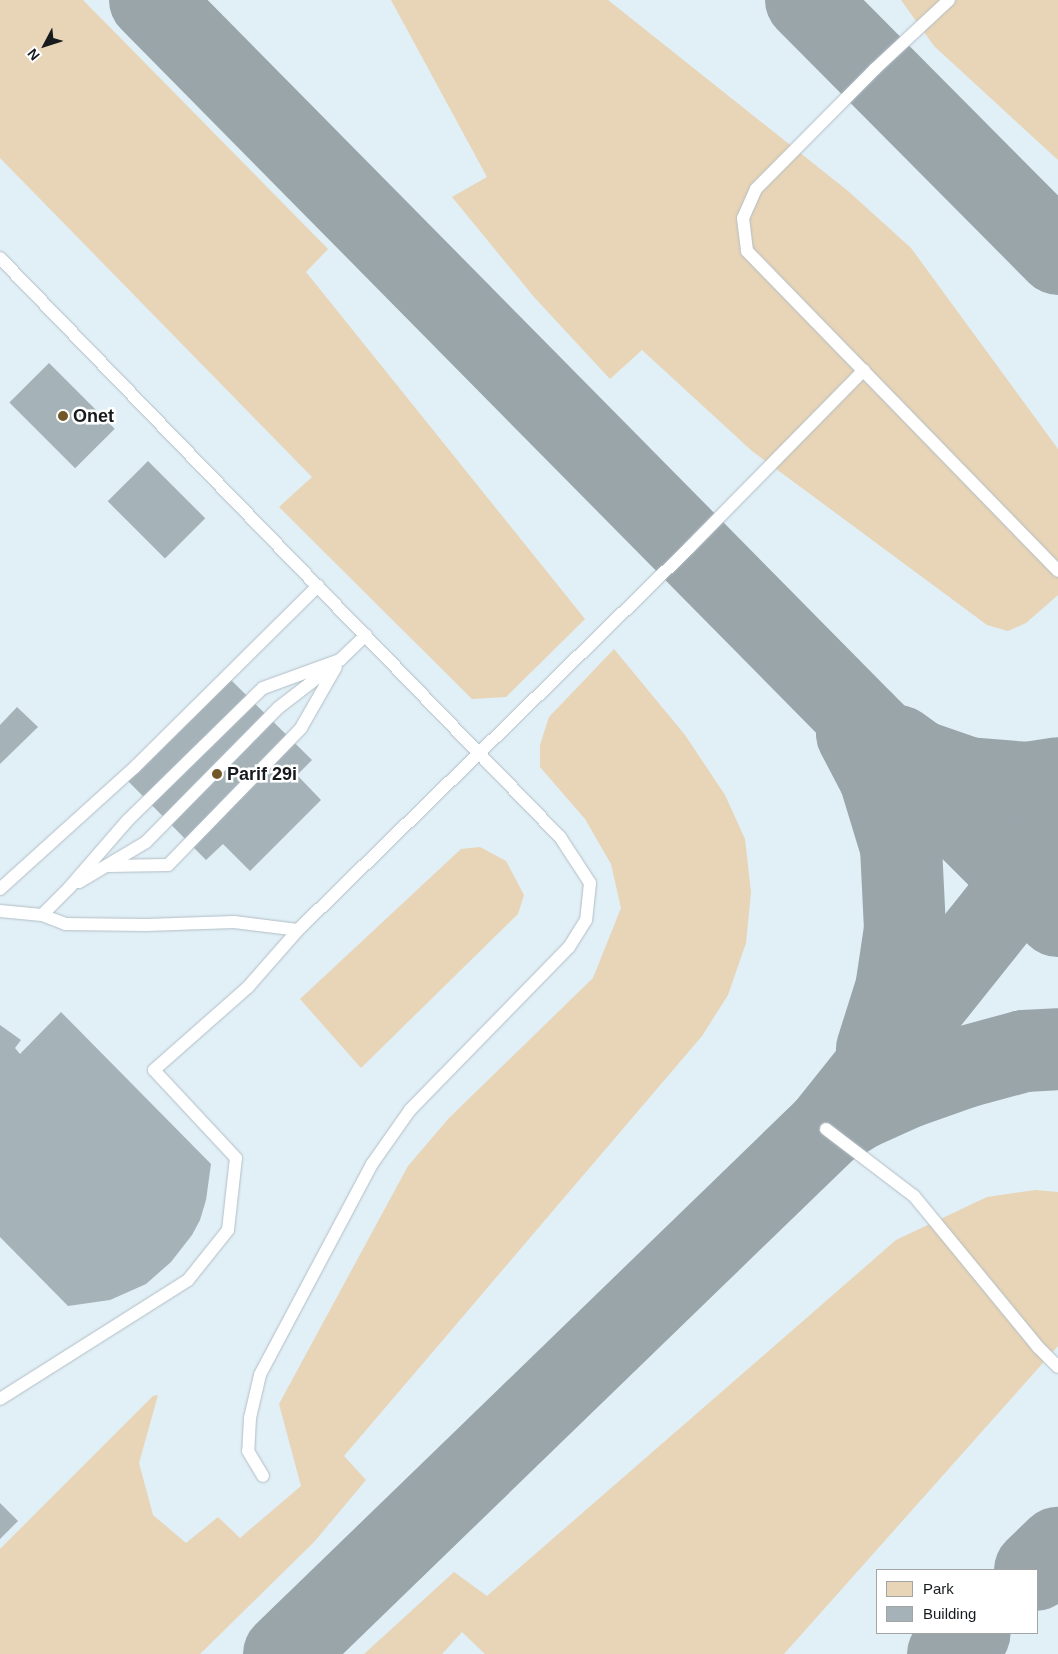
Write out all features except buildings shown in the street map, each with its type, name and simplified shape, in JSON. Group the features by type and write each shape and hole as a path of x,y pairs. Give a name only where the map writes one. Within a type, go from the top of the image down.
{"lane":[{"path":"950,0 876,69 756,189 743,218 747,252 1058,571"},
{"path":"0,258 428,698 479,755 560,837 590,883 586,920 569,946 410,1110 372,1164 260,1375 250,1418 248,1452 263,1476"},
{"path":"0,1399 188,1280 228,1230 236,1158 154,1070 248,987 298,930 690,547 864,370"},
{"path":"2,883 18,872 134,768 318,586"},
{"path":"69,888 146,842 278,708 340,660 366,635"},
{"path":"107,866 168,865 302,728 340,660"},
{"path":"42,915 69,888 127,821 263,688 340,660"},
{"path":"0,911 42,915 65,924 146,925 234,922 298,930"},
{"path":"826,1129 914,1196 1038,1347 1058,1367"}],"green space":[{"path":"0,0 83,0 328,249 306,272 585,619 506,697 472,699 279,507 312,477 0,158"},
{"path":"391,0 608,0 848,191 911,248 1058,449 1058,595 1026,623 1008,631 987,625 752,451 642,350 610,379 534,297 452,197 487,177"},
{"path":"901,0 1058,0 1058,160 934,46"},
{"path":"614,649 685,735 725,795 745,839 751,892 746,943 728,995 702,1036 344,1456 366,1480 314,1542 200,1654 0,1654 0,1549 153,1396 158,1395 139,1463 153,1515 186,1543 218,1517 240,1538 301,1486 279,1404 408,1166 449,1118 593,978 621,908 611,864 585,819 540,767 540,745 549,717"},
{"path":"480,847 506,861 524,895 518,914 361,1068 300,999 461,849"},
{"path":"1035,1190 1058,1192 1058,1346 784,1654 485,1654 462,1632 442,1654 364,1654 454,1572 487,1596 896,1240 987,1197"}],"taxiway":[{"path":"150,0 863,722 1058,916"},
{"path":"806,0 1058,254"},
{"path":"857,734 880,778 901,847 905,929 896,989 877,1049"},
{"path":"898,746 919,761 968,778 1027,783 1058,778"},
{"path":"284,1654 826,1129 1058,841"},
{"path":"839,1121 861,1108 908,1087 965,1067 1024,1051 1058,1049"},
{"path":"1036,1569 1058,1548"},
{"path":"948,1654 969,1634"}],"place":[{"name":"Onet","path":"63,416"},
{"name":"Parif 29i","path":"217,774"}]}
